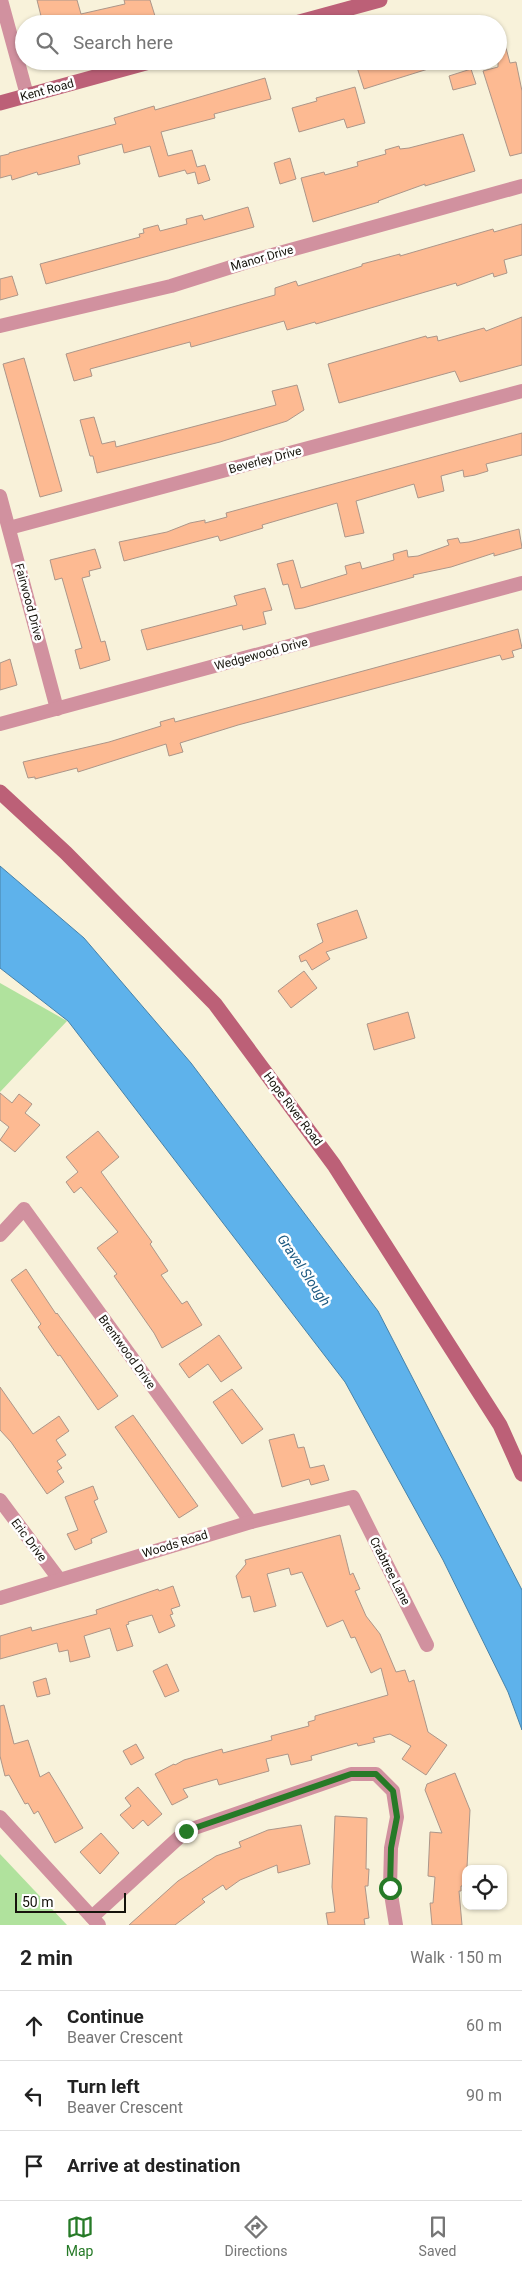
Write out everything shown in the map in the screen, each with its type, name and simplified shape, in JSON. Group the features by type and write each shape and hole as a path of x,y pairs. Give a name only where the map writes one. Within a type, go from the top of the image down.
{"street":[{"path":"1,0 15,51"},
{"path":"325,15 380,0"},
{"path":"20,70 27,95"},
{"name":"Kent Road","path":"0,103 120,70"},
{"name":"Manor Drive","path":"0,326 172,286 247,262 522,186"},
{"name":"Beverley Drive","path":"9,528 522,391"},
{"name":"Fairwood Drive","path":"0,496 57,709"},
{"name":"Wedgewood Drive","path":"0,724 522,583"},
{"name":"Hope River Road","path":"0,792 66,853 215,1004 334,1165 500,1425 522,1474"},
{"name":"Brentwood Drive","path":"0,1235 24,1209 251,1522"},
{"name":"Woods Road","path":"0,1598 251,1522 353,1497"},
{"name":"Crabtree Lane","path":"353,1497 427,1644"},
{"name":"Eric Drive","path":"0,1500 58,1579"},
{"path":"0,1817 95,1921 186,1831 351,1774 376,1774 393,1791 397,1817 391,1856 390,1888 396,1925"}],"green space":[{"path":"0,983 67,1021 0,1092"},
{"path":"0,1854 67,1925 0,1925"}],"water":[{"name":"Gravel Slough","path":"0,866 84,938 191,1063 378,1311 522,1590 522,1730 508,1692 443,1560 345,1382 68,1021 0,968"}],"building":[{"path":"37,0 77,0 81,14 125,4 124,0 150,0 155,15 41,15"},
{"path":"507,52 510,63 516,62 522,91 522,153 510,156 483,71 507,70"},
{"path":"358,70 425,70 364,89"},
{"path":"471,70 476,84 453,90 449,76"},
{"path":"265,78 271,99 214,114 215,118 161,132 168,156 192,150 197,167 205,165 210,180 198,184 195,172 187,174 185,170 159,177 150,146 124,153 122,144 78,156 80,164 38,175 37,172 12,180 11,175 0,178 0,156 116,124 114,118 154,106 155,110"},
{"path":"355,87 365,123 347,128 344,119 299,132 292,108 317,101 316,98"},
{"path":"463,134 475,171 425,186 425,184 379,202 313,222 301,178 324,172 325,175 358,166 357,162 386,154 385,150 399,146 400,149 409,148"},
{"path":"290,158 296,179 280,184 274,163"},
{"path":"248,207 254,227 46,284 40,264 140,237 139,234 144,233 143,229 158,225 160,231 187,224 186,219 202,215 204,220"},
{"path":"522,224 522,255 504,260 507,273 494,277 493,273 457,286 456,283 316,324 315,322 287,330 284,321 191,347 190,342 90,369 92,376 74,381 66,354 275,295 275,288 296,281 298,286 362,266 362,264 400,254 400,256 493,229 494,232"},
{"path":"12,276 18,295 0,300 0,279"},
{"path":"522,317 522,365 460,382 455,371 339,403 328,364 426,336 427,338 437,336 438,341 484,328 486,331"},
{"path":"24,358 62,491 40,497 3,364"},
{"path":"297,385 304,410 287,421 220,442 97,473 80,420 94,417 102,444 115,441 116,447 276,405 272,391"},
{"path":"522,433 522,455 486,464 488,471 475,475 464,477 463,470 441,476 444,491 418,498 414,484 356,501 364,533 345,537 337,503 262,525 263,528 220,541 218,536 124,561 119,542 167,532 190,523 205,520 205,523 227,517 226,513"},
{"path":"519,529 522,548 494,556 494,553 451,567 413,575 414,577 303,608 295,609 288,584 283,585 277,564 293,560 301,588 347,574 345,566 360,562 362,569 394,560 393,554 407,550 408,557 418,556 449,545 447,540 458,538 460,543 469,542"},
{"path":"95,549 101,568 89,571 90,576 82,578 101,642 105,641 110,660 80,669 75,650 82,648 62,578 55,580 50,560"},
{"path":"265,588 272,610 263,612 266,624 243,630 242,625 147,650 141,630 237,605 234,596"},
{"path":"518,629 522,648 512,651 514,657 502,660 500,655 238,725 180,743 183,752 169,756 166,744 78,772 77,768 35,779 35,777 28,778 23,762 109,742 161,726 160,722 174,718 175,722"},
{"path":"10,659 17,685 0,690 0,663"},
{"path":"357,910 367,938 326,952 330,959 312,970 306,960 301,962 299,956 323,942 317,924"},
{"path":"304,971 317,988 291,1008 278,991"},
{"path":"408,1012 415,1038 374,1050 367,1024"},
{"path":"0,1093 12,1103 19,1094 32,1104 25,1113 40,1125 15,1152 0,1140 9,1127 0,1120"},
{"path":"98,1131 119,1157 101,1172 152,1242 150,1244 168,1271 161,1275 182,1304 187,1301 202,1325 162,1348 154,1333 114,1276 117,1274 97,1248 118,1232 81,1187 74,1193 66,1182 78,1172 66,1157"},
{"path":"26,1269 56,1314 118,1396 98,1410 38,1327 41,1324 11,1280"},
{"path":"219,1335 242,1368 221,1382 208,1364 189,1378 179,1364"},
{"path":"0,1387 33,1434 59,1416 69,1431 56,1440 66,1455 57,1461 62,1468 57,1471 64,1482 47,1494 11,1442 0,1430"},
{"path":"232,1389 263,1429 242,1444 213,1402"},
{"path":"133,1415 198,1506 179,1518 115,1427"},
{"path":"294,1434 298,1448 304,1447 310,1468 324,1465 329,1480 311,1485 309,1479 282,1487 269,1440"},
{"path":"93,1486 98,1499 94,1501 107,1532 91,1539 92,1543 75,1550 67,1534 78,1530 65,1497"},
{"path":"340,1535 350,1575 353,1573 360,1589 355,1591 366,1616 380,1634 396,1672 405,1670 409,1682 414,1680 428,1732 447,1745 426,1775 402,1759 411,1746 390,1734 373,1738 375,1742 358,1746 357,1743 311,1756 312,1760 291,1765 288,1754 266,1759 269,1771 219,1785 217,1779 183,1789 188,1797 172,1805 155,1774 174,1764 222,1749 223,1753 272,1740 271,1736 309,1726 308,1722 315,1720 315,1716 388,1695 381,1668 371,1673 355,1637 351,1638 343,1620 327,1627 302,1572 291,1575 289,1568 267,1574 276,1606 254,1612 250,1596 242,1598 236,1576 246,1564 245,1560"},
{"path":"173,1586 180,1606 171,1609 173,1614 170,1615 175,1626 159,1633 152,1615 128,1622 129,1624 126,1625 133,1646 117,1651 110,1628 84,1636 90,1657 70,1662 68,1650 59,1652 57,1643 0,1659 0,1636 31,1627 32,1631 97,1614 96,1610 158,1589 159,1591"},
{"path":"167,1664 179,1691 165,1697 153,1671"},
{"path":"46,1678 50,1694 37,1697 33,1682"},
{"path":"4,1705 14,1744 28,1740 40,1777 49,1772 83,1828 55,1843 38,1811 34,1814 28,1803 25,1804 9,1775 5,1776 0,1756 0,1706"},
{"path":"136,1744 144,1758 131,1765 123,1751"},
{"path":"455,1773 470,1810 467,1865 462,1865 462,1886 461,1891 459,1891 462,1925 432,1925 430,1903 433,1903 435,1877 428,1876 430,1832 442,1833 425,1790 427,1784"},
{"path":"138,1787 162,1814 148,1826 143,1820 133,1829 120,1815 131,1806 125,1798"},
{"path":"335,1816 367,1818 366,1869 369,1869 368,1886 365,1886 369,1918 364,1919 365,1925 328,1925 326,1913 335,1912 332,1887"},
{"path":"301,1825 310,1864 278,1873 277,1865 240,1880 226,1890 223,1885 202,1899 205,1902 175,1925 129,1925 178,1881 216,1856 241,1847 239,1842 268,1830"},
{"path":"101,1833 119,1853 100,1874 80,1852"}],"route":[{"path":"186,1831 351,1774 376,1774 393,1791 397,1817 391,1848 390,1888"}]}
